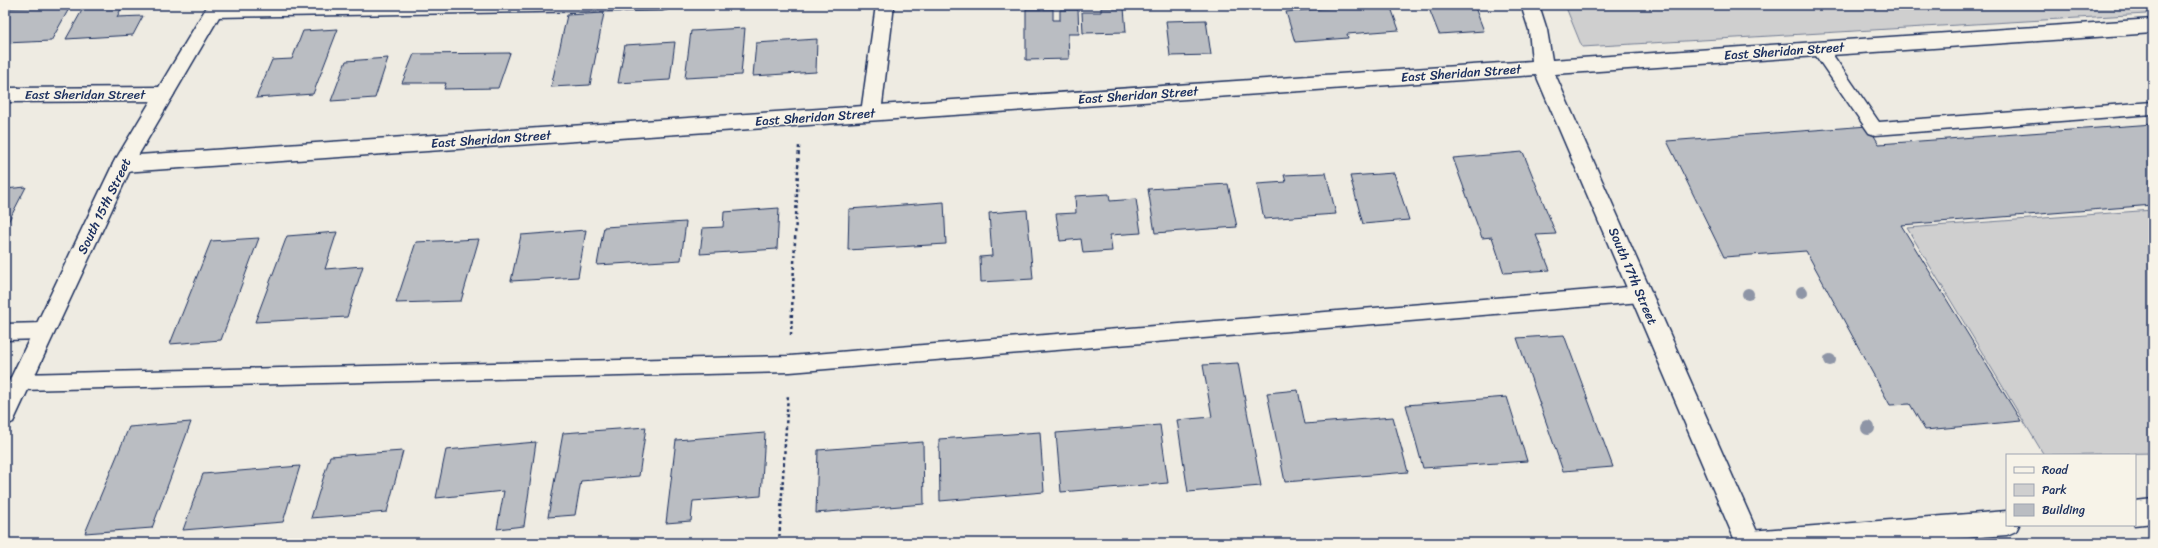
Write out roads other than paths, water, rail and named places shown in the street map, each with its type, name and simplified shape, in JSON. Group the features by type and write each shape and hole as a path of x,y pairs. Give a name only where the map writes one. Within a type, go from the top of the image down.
{"street":[{"path":"871,113 885,5"},
{"name":"South 17th Street","path":"1530,5 1538,30 1543,68 1749,543"},
{"name":"South 15th Street","path":"5,415 123,164 214,8"},
{"name":"East Sheridan Street","path":"123,164 2153,26"},
{"name":"East Sheridan Street","path":"5,95 164,94"},
{"path":"2136,513 2153,511"},
{"path":"1749,543 2006,523"}],"lane":[{"path":"214,8 662,5"},
{"path":"1820,49 1875,129 2153,108"},
{"path":"20,382 790,364 1641,294"},
{"path":"5,332 44,331"}]}
